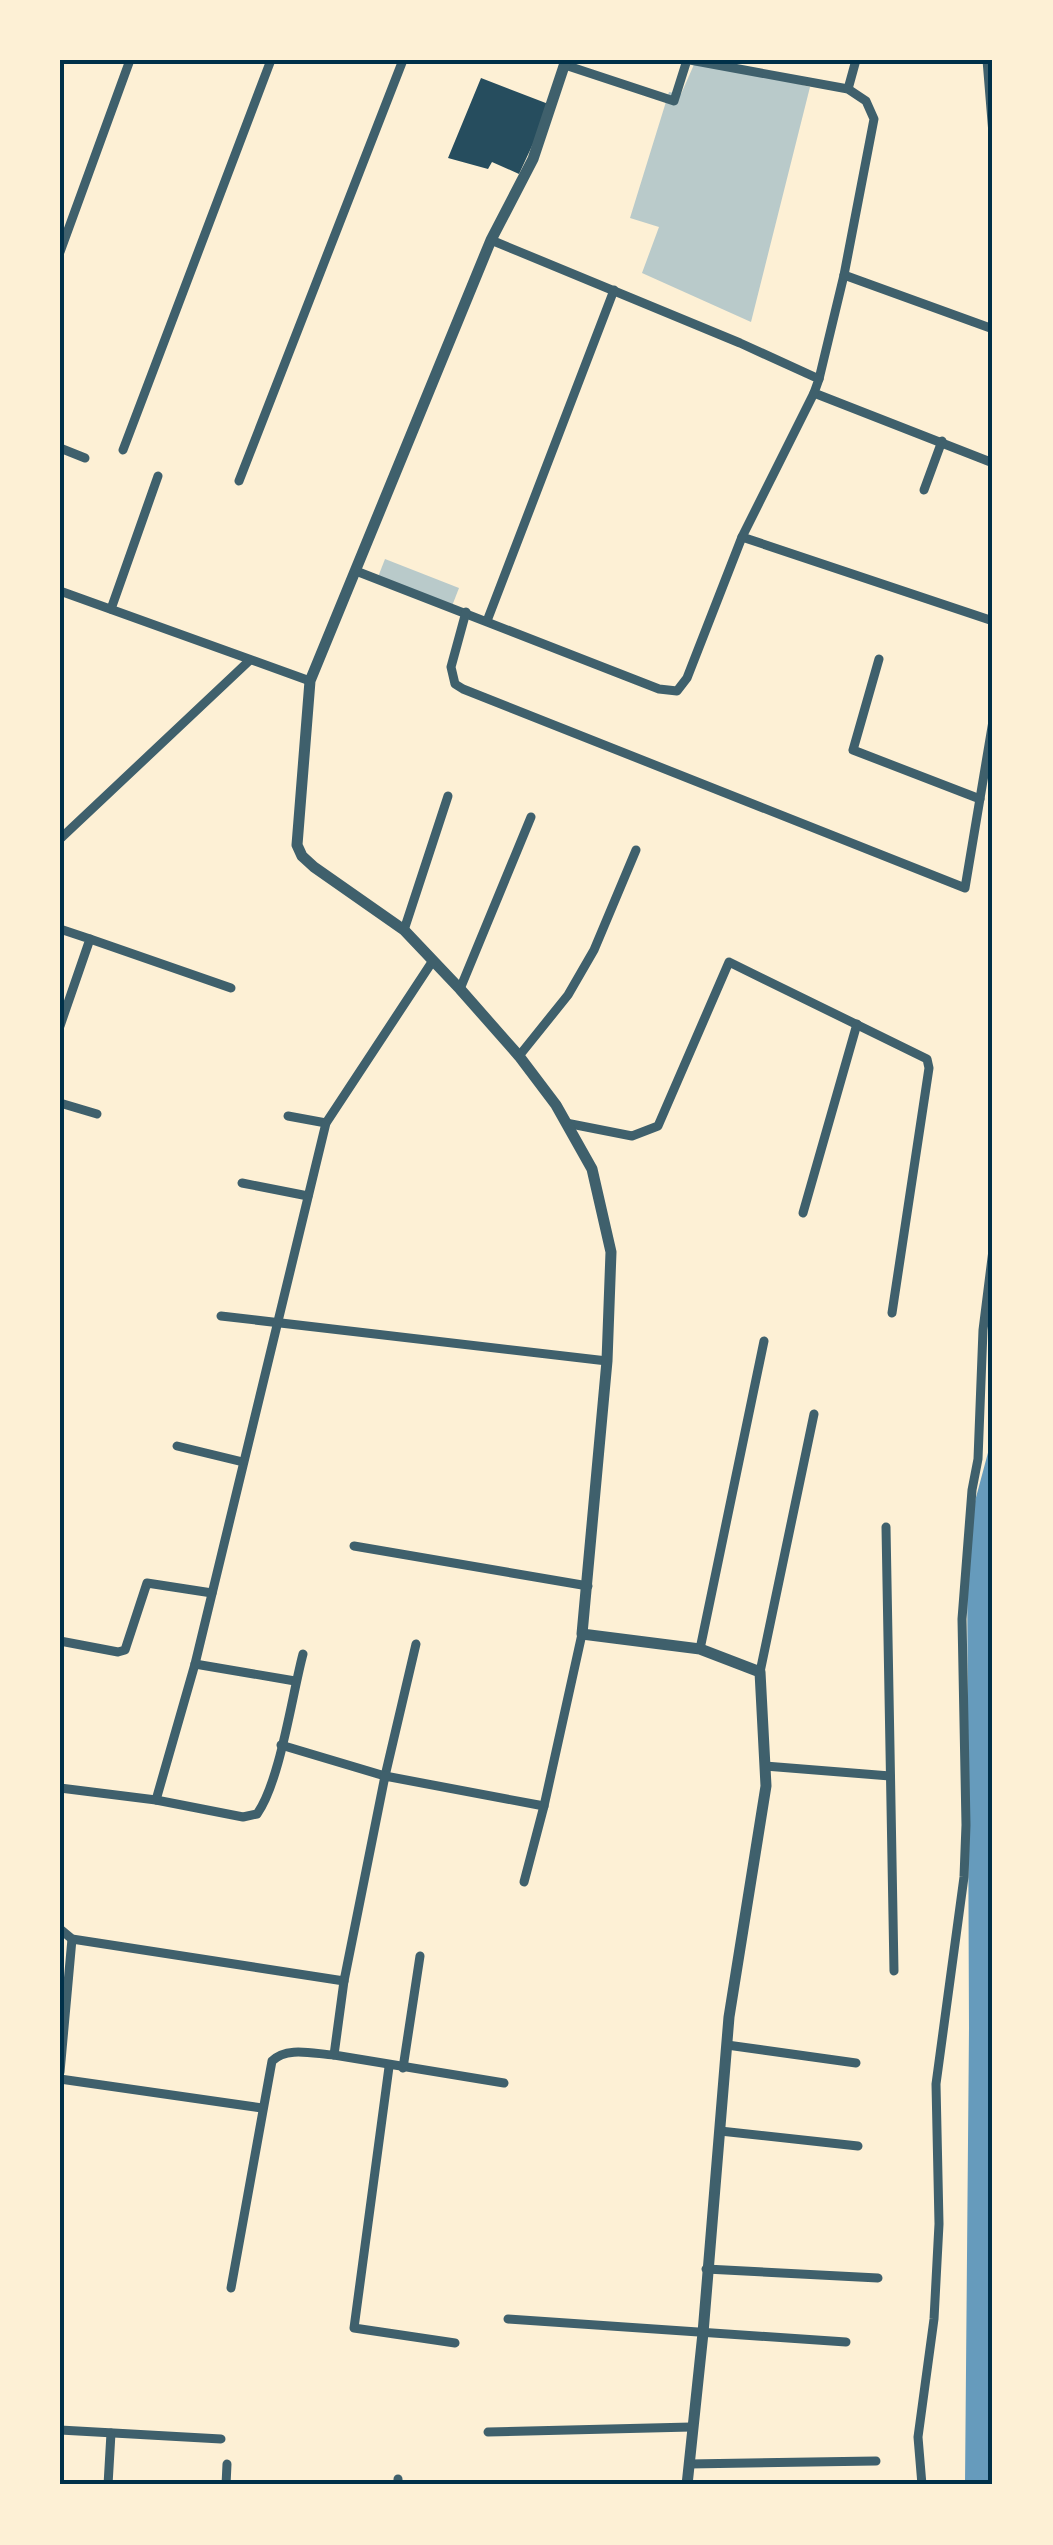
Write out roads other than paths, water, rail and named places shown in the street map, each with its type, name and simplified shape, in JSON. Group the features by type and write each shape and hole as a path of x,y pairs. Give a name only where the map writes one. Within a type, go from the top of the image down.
{"street":[{"path":"60,252 130,60"},
{"path":"123,450 271,60"},
{"path":"239,481 403,60"},
{"path":"356,571 658,689 677,691 687,678 742,537 814,393 844,275 874,118 866,102 848,89 688,60 674,101 566,62 533,160 490,240 310,681 297,845 302,856 404,930 519,1056 566,1123 592,1169 610,1252 607,1361 582,1634 524,1882"},
{"path":"848,89 856,60"},
{"path":"988,60 993,134"},
{"path":"490,240 818,379"},
{"path":"844,275 993,329"},
{"path":"488,621 614,290"},
{"path":"814,393 993,462"},
{"path":"924,490 942,441"},
{"path":"60,448 86,458"},
{"path":"111,608 158,476"},
{"path":"742,537 993,621"},
{"path":"60,591 310,681"},
{"path":"466,612 451,667 455,684 462,689 965,888 993,721"},
{"path":"879,658 853,750 980,800"},
{"path":"60,839 250,660"},
{"path":"404,930 448,796"},
{"path":"460,988 531,817"},
{"path":"519,1056 568,994 594,950 636,850"},
{"path":"60,929 230,988"},
{"path":"60,1026 90,939"},
{"path":"156,1800 195,1664 326,1124 432,962"},
{"path":"566,1123 632,1136 658,1126 730,962 921,1055 930,1068 892,1313"},
{"path":"802,1213 858,1024"},
{"path":"60,1103 97,1114"},
{"path":"288,1116 326,1124"},
{"path":"242,1183 308,1196"},
{"path":"922,2485 918,2437 934,2319 938,2224 936,2084 966,1842 962,1619 978,1459 983,1330 993,1250"},
{"path":"220,1316 607,1361"},
{"path":"700,1649 764,1342"},
{"path":"687,2485 726,2045 766,1786 760,1672 814,1414"},
{"path":"178,1446 243,1462"},
{"path":"886,1527 894,1972"},
{"path":"354,1546 588,1586"},
{"path":"60,1641 125,1650 146,1583 212,1592"},
{"path":"582,1634 700,1649 760,1672"},
{"path":"334,2055 344,1981 384,1776 416,1644"},
{"path":"60,1788 156,1800 243,1818 257,1814 263,1806 281,1745 303,1654"},
{"path":"195,1664 296,1681"},
{"path":"281,1745 384,1776 544,1806"},
{"path":"765,1766 890,1776"},
{"path":"60,1930 72,1939 344,1981"},
{"path":"72,1939 60,2076 262,2108"},
{"path":"403,2068 420,1956"},
{"path":"726,2045 856,2062"},
{"path":"232,2288 262,2108 272,2061 278,2054 334,2055 504,2083"},
{"path":"388,2066 354,2328 455,2343"},
{"path":"720,2130 858,2146"},
{"path":"706,2268 878,2278"},
{"path":"508,2320 846,2342"},
{"path":"488,2432 692,2427"},
{"path":"60,2430 222,2439"},
{"path":"108,2485 112,2433"},
{"path":"689,2464 876,2461"},
{"path":"226,2485 228,2464"}],"water":[{"path":"993,1434 993,2485 965,2485 969,2028 967,1531"}]}
